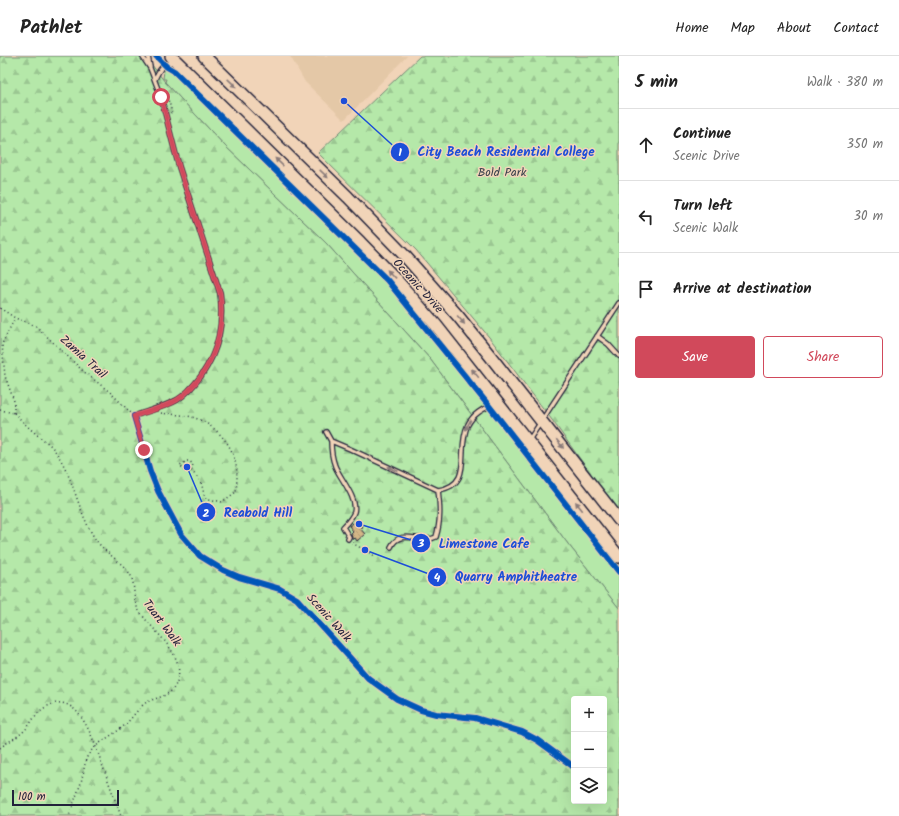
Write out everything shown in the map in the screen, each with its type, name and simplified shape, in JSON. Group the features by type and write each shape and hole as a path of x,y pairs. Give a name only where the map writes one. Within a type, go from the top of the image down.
{"main road":[{"name":"Oceanic Drive","path":"204,56 348,197 405,256 458,316 619,520"},
{"name":"Oceanic Drive","path":"174,59 392,275 436,325 619,557"}],"lane":[{"path":"134,416 167,405 178,399 197,382 214,353 221,326 222,309 220,293 179,167 161,97 150,68 142,56"},
{"path":"148,56 150,68"},
{"path":"155,79 160,69 174,59"},
{"path":"528,441 619,303"},
{"path":"597,336 608,344 619,356"},
{"path":"331,441 438,490 447,489 455,484 460,478 462,469 463,438 467,425 480,412 490,406 499,404"},
{"path":"326,432 331,441 332,456 335,465 353,501 355,511 343,527 349,537 348,539"},
{"path":"391,547 397,539 404,537 426,540 436,537 440,514 438,490"}],"path":[{"path":"165,93 172,108 171,116"},
{"path":"0,410 14,413 14,401 5,376 2,344 16,318"},
{"path":"147,411 154,415 162,413 169,415 179,414 195,418 208,424 220,434 229,446 235,461 237,476 236,492 222,502 205,498 200,482 191,470"},
{"path":"190,461 193,464 191,470 185,471 180,464 190,461"},
{"path":"348,539 375,556"},
{"path":"0,748 23,731 34,716 46,707 62,703 71,707 88,727 121,816"},
{"path":"69,816 81,783 86,759 89,752 95,746"}],"shaded area":[{"path":"290,56 407,56 344,120 305,82"}],"green space":[{"path":"0,56 145,56 165,82 225,146 326,243 430,359 568,544 619,608 619,816 0,816"},
{"name":"Bold Park","path":"420,56 619,56 619,513 552,420 489,337 416,250 318,153"},
{"path":"170,67 177,68 389,278 433,328 619,564 619,608 568,544 430,359 326,243 225,146 165,82 166,79 163,79 164,70"}],"building":[{"path":"358,520 363,527 360,528 365,534 357,541 355,538 353,540 351,533 353,531 349,526"}],"cycle path":[{"path":"156,56 167,67 174,71 387,280 489,406 619,572"},
{"name":"Scenic Walk","path":"134,416 150,471 158,491 181,534 200,556 223,570 239,577 280,589 297,599 368,678 397,699 421,710 436,714 475,718 522,732 537,740 571,765"}],"place":[{"name":"City Beach Residential College","path":"344,101"},
{"name":"Reabold Hill","path":"187,467"},
{"name":"Limestone Cafe","path":"359,524"},
{"name":"Quarry Amphitheatre","path":"365,550"}],"route":[{"path":"144,450 134,416 167,405 178,399 197,382 206,369 219,339 222,309 220,293 179,167 161,97"}]}
